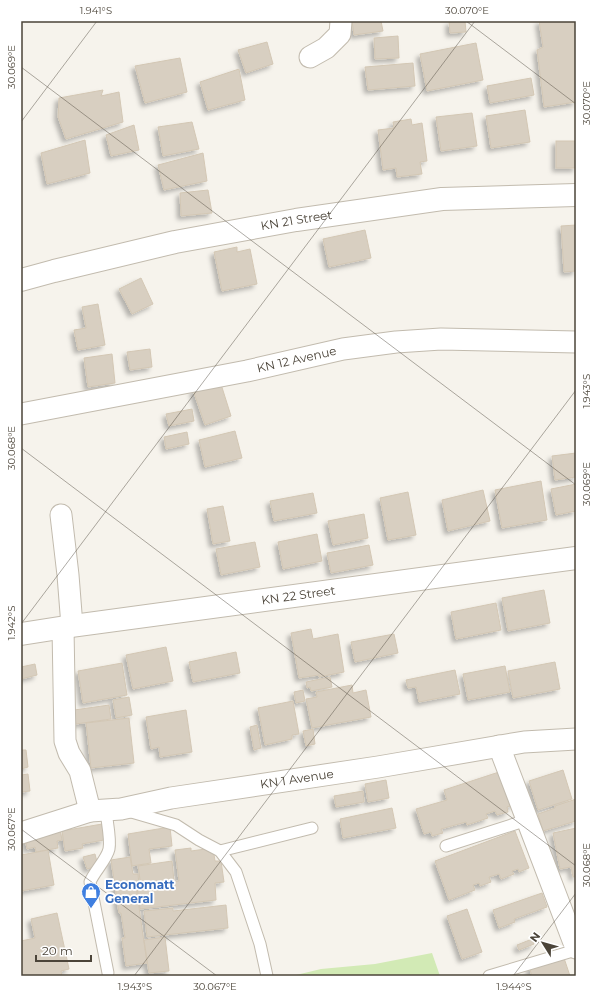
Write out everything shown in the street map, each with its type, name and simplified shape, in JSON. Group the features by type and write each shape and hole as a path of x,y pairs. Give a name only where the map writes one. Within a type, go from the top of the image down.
{"street":[{"path":"310,57 326,48 340,34 341,21"},
{"name":"KN 21 Street","path":"21,280 175,242 296,220 442,199 576,195"},
{"name":"KN 12 Avenue","path":"21,414 240,372 343,350 396,342 441,339 576,342"},
{"path":"61,515 68,575 65,741 69,753 106,810"},
{"name":"KN 22 Street","path":"21,634 576,558"},
{"name":"KN 1 Avenue","path":"21,833 106,810 171,798 378,767 524,742 576,738"},
{"path":"499,746 576,949"}],"lane":[{"path":"108,973 90,882 94,872 109,849 106,810 176,825 199,840 220,851 236,872 260,944 267,976"},
{"path":"446,846 527,820"},
{"path":"220,851 312,828"},
{"path":"489,976 576,949"}],"green space":[{"path":"432,953 440,976 292,976 321,969 375,964"}],"building":[{"path":"352,21 381,21 383,31 354,35"},
{"path":"465,21 466,32 450,33 449,22"},
{"path":"539,21 576,21 576,102 544,107 537,50 543,47"},
{"path":"398,36 399,58 375,59 374,38"},
{"path":"267,42 273,64 246,73 238,50"},
{"path":"476,43 483,80 427,91 420,54"},
{"path":"180,58 187,92 145,103 135,66"},
{"path":"413,63 415,86 368,90 365,67"},
{"path":"239,69 245,100 208,110 200,82"},
{"path":"531,78 534,95 490,103 487,86"},
{"path":"103,90 101,96 119,92 123,122 66,139 58,117 59,98"},
{"path":"525,110 530,142 491,148 486,116"},
{"path":"472,113 477,146 441,151 436,117"},
{"path":"411,119 412,125 422,123 427,161 420,162 422,174 397,177 396,168 383,170 378,130 394,128 393,122"},
{"path":"192,122 199,149 163,156 158,127"},
{"path":"134,125 139,150 111,156 106,135"},
{"path":"85,140 90,173 47,184 41,153"},
{"path":"556,141 576,141 576,168 556,168"},
{"path":"203,153 207,181 164,190 158,165"},
{"path":"208,190 212,213 181,216 180,193"},
{"path":"576,225 576,271 564,272 561,226"},
{"path":"365,230 371,258 329,267 323,239"},
{"path":"237,247 237,252 250,249 257,284 222,291 214,252"},
{"path":"141,278 153,304 132,314 119,289"},
{"path":"98,304 105,345 78,350 74,330 86,328 82,307"},
{"path":"150,349 152,367 130,370 127,352"},
{"path":"112,354 115,383 88,387 84,358"},
{"path":"220,381 231,416 205,425 193,390"},
{"path":"192,409 194,421 169,426 166,414"},
{"path":"235,431 242,458 205,467 199,440"},
{"path":"187,432 189,444 166,449 164,437"},
{"path":"576,453 576,477 555,480 552,456"},
{"path":"541,481 547,520 502,528 495,490"},
{"path":"576,484 576,511 556,515 551,489"},
{"path":"483,490 490,521 448,531 442,500"},
{"path":"408,492 416,535 388,540 380,498"},
{"path":"313,493 317,513 274,521 270,501"},
{"path":"223,506 230,541 213,544 207,509"},
{"path":"364,514 368,538 333,545 328,521"},
{"path":"317,534 322,561 283,569 278,542"},
{"path":"255,542 260,567 221,575 216,549"},
{"path":"369,545 373,565 331,573 327,553"},
{"path":"544,590 550,623 508,631 502,598"},
{"path":"496,603 501,630 456,639 451,612"},
{"path":"311,629 313,639 338,634 344,672 319,677 319,675 299,678 291,633"},
{"path":"394,634 398,653 355,662 351,642"},
{"path":"166,647 173,681 133,689 126,655"},
{"path":"236,652 240,673 193,682 189,662"},
{"path":"555,662 560,689 513,698 508,671"},
{"path":"122,663 127,695 83,703 78,671"},
{"path":"35,664 37,675 21,679 21,667"},
{"path":"505,666 510,692 468,700 463,674"},
{"path":"455,670 460,694 419,702 416,687 408,688 406,680"},
{"path":"330,677 332,687 311,691 310,687 307,688 306,682"},
{"path":"352,685 353,693 366,690 371,717 312,728 306,699 317,697 316,692"},
{"path":"303,690 305,701 296,703 294,692"},
{"path":"129,697 132,715 116,718 113,700"},
{"path":"293,701 299,734 292,735 292,739 265,745 258,708"},
{"path":"109,705 111,719 76,724 74,710"},
{"path":"186,710 192,752 160,757 159,747 151,749 146,717"},
{"path":"129,718 134,763 91,768 86,723"},
{"path":"257,725 261,748 254,750 250,727"},
{"path":"313,729 315,744 306,746 303,731"},
{"path":"21,750 26,750 28,767 21,769"},
{"path":"563,770 572,799 538,810 529,781"},
{"path":"499,772 514,805 507,807 508,812 497,815 495,811 486,814 488,818 467,825 466,822 441,829 443,833 432,836 431,832 424,834 416,809 447,800 444,790"},
{"path":"28,774 30,791 21,792 21,775"},
{"path":"386,780 389,798 368,802 365,784"},
{"path":"363,791 364,802 336,807 334,796"},
{"path":"576,799 576,821 543,831 538,814"},
{"path":"392,808 396,828 343,838 340,819"},
{"path":"102,824 104,840 82,844 83,848 65,851 62,831"},
{"path":"170,827 172,846 149,849 151,863 132,866 128,834"},
{"path":"576,828 576,877 573,877 571,867 560,869 553,833"},
{"path":"60,830 62,840 57,841 58,848 36,852 35,847 27,849 25,836"},
{"path":"515,831 529,868 519,872 518,869 512,871 514,874 501,879 499,874 489,877 491,882 480,886 479,883 473,885 475,890 449,900 435,861"},
{"path":"191,848 191,851 213,848 215,861 221,861 224,882 215,883 216,900 140,909 137,887 179,881 175,850"},
{"path":"48,850 54,885 21,891 21,855"},
{"path":"95,854 98,866 87,869 83,857"},
{"path":"130,857 133,874 138,874 139,885 136,886 147,963 126,966 122,938 125,938 121,913 119,913 111,860"},
{"path":"172,861 174,881 141,886 138,866"},
{"path":"542,893 547,907 514,919 515,922 499,928 493,910"},
{"path":"226,905 228,928 147,937 144,911 173,908 173,911"},
{"path":"467,909 482,952 462,959 447,916"},
{"path":"57,913 69,969 61,971 62,976 21,976 21,941 35,938 31,919"},
{"path":"165,937 169,971 149,973 144,940"},
{"path":"532,939 534,944 519,950 517,945"},
{"path":"563,955 570,976 532,976 529,967"}],"place":[{"name":"Economatt General","path":"91,909"}]}
